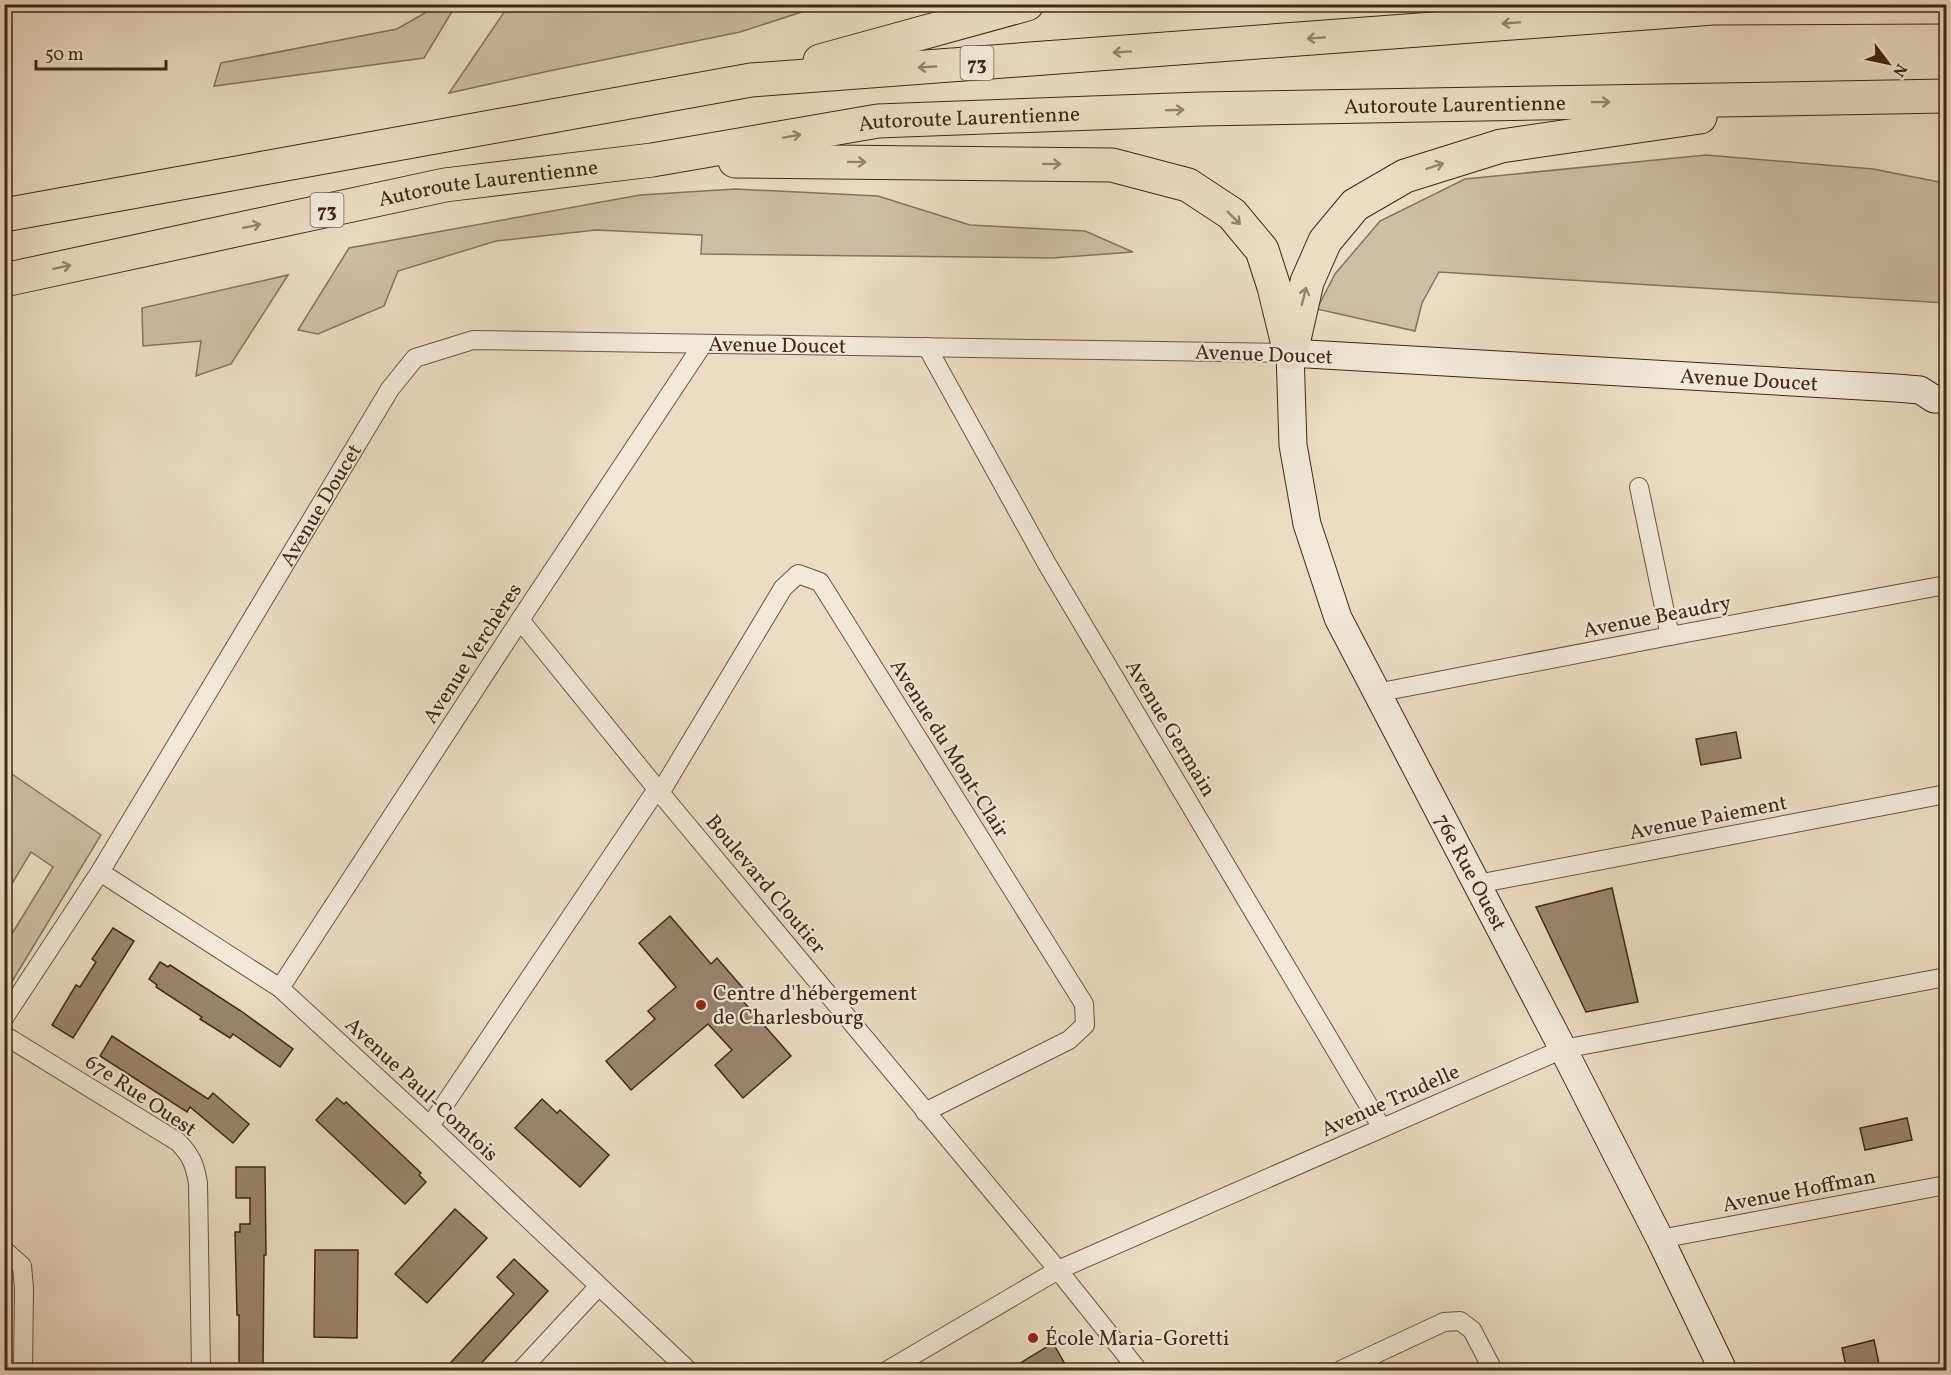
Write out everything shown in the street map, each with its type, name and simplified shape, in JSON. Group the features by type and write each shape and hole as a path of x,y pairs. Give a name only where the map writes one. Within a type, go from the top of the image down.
{"highway":[{"path":"750,80 1027,4"},
{"name":"73","path":"4,215 750,80 1713,8 1947,7"},
{"name":"Autoroute Laurentienne","path":"4,280 445,185 652,160 878,121 1201,109 1947,96"},
{"path":"1290,353 1307,282 1325,241 1355,206 1405,176 1501,146 1840,98"},
{"path":"652,160 1112,165 1188,184 1232,214 1262,250 1274,287 1290,353"}],"street":[{"name":"Avenue Doucet","path":"4,1018 100,872 390,389 415,358 473,340 1290,353 1920,390 1934,399 1947,399"},
{"name":"Avenue Verchères","path":"280,988 703,344"},
{"name":"Avenue Germain","path":"927,347 1047,564 1382,1128"},
{"name":"76e Rue Ouest","path":"1290,353 1293,445 1307,524 1338,618 1563,1049 1660,1239 1723,1371"},
{"name":"Avenue Doucet","path":"1920,390 1936,382 1947,383"},
{"path":"1638,488 1670,636"},
{"name":"Avenue du Mont-Clair","path":"430,1126 658,791 783,588 798,574 820,582 1084,1004 1085,1025 1069,1040 925,1112"},
{"name":"Avenue Beaudry","path":"1376,693 1947,585"},
{"name":"Boulevard Cloutier","path":"520,620 658,791 1058,1270 1138,1371"},
{"name":"Avenue Paiement","path":"1477,884 1947,794"},
{"name":"Avenue Paul-Comtois","path":"100,872 280,988 430,1126 688,1371"},
{"name":"Avenue Trudelle","path":"888,1371 1058,1270 1563,1049 1947,977"},
{"name":"67e Rue Ouest","path":"4,1035 178,1142 190,1154 196,1167 198,1183 201,1371"},
{"name":"Avenue Hoffman","path":"1660,1239 1947,1185"},
{"path":"4,1250 22,1266 23,1371"},
{"path":"521,1371 598,1287"},
{"path":"1341,1371 1443,1322 1460,1321 1472,1330 1493,1371"}],"shaded area":[{"path":"428,5 456,5 424,58 214,86 221,63 397,29 425,13"},
{"path":"509,5 820,5 740,32 449,93"},
{"path":"1706,155 1873,169 1939,182 1946,198 1946,303 1439,272 1422,303 1415,331 1317,309 1335,274 1380,221 1465,179"},
{"path":"735,189 878,196 970,225 1085,231 1133,252 1052,258 701,254 702,235 596,230 496,241 398,271 384,306 318,334 298,330 349,248 640,195"},
{"path":"288,275 231,364 196,376 201,341 143,346 142,308"},
{"path":"6,770 101,835 5,993 5,945 53,867 31,852 5,895 4,772"}],"building":[{"path":"1736,732 1741,758 1701,765 1696,739"},
{"path":"1612,888 1638,1002 1586,1012 1536,907"},
{"name":"Centre d'hébergement de Charlesbourg","path":"670,916 711,964 717,958 748,994 742,1000 791,1056 743,1098 715,1065 732,1050 708,1024 631,1090 606,1061 655,1019 648,1011 676,987 639,943"},
{"path":"113,928 134,941 73,1038 52,1025 76,985 80,987 96,962 92,959"},
{"path":"160,962 168,967 170,965 241,1011 293,1049 280,1067 233,1034 230,1038 200,1019 202,1017 156,987 157,985 149,979"},
{"path":"112,1036 208,1099 213,1093 249,1124 233,1143 190,1107 187,1112 100,1056"},
{"path":"337,1098 344,1104 346,1102 421,1173 419,1175 426,1182 405,1204 316,1120"},
{"path":"542,1099 557,1113 560,1110 609,1155 580,1187 515,1128"},
{"path":"1907,1118 1912,1140 1865,1150 1860,1128"},
{"path":"236,1167 265,1167 266,1255 264,1255 263,1370 239,1370 235,1232 240,1232 240,1224 250,1224 250,1198 236,1198"},
{"path":"455,1209 487,1238 427,1303 395,1274"},
{"path":"315,1250 358,1250 357,1338 314,1337"},
{"path":"514,1259 548,1291 474,1371 443,1371 514,1294 497,1277"},
{"path":"1874,1340 1879,1364 1847,1371 1842,1348"},
{"path":"1053,1343 1069,1371 1007,1371"}],"place":[{"name":"Centre d'hébergement de Charlesbourg","path":"701,1005"},
{"name":"École Maria-Goretti","path":"1033,1338"}]}
